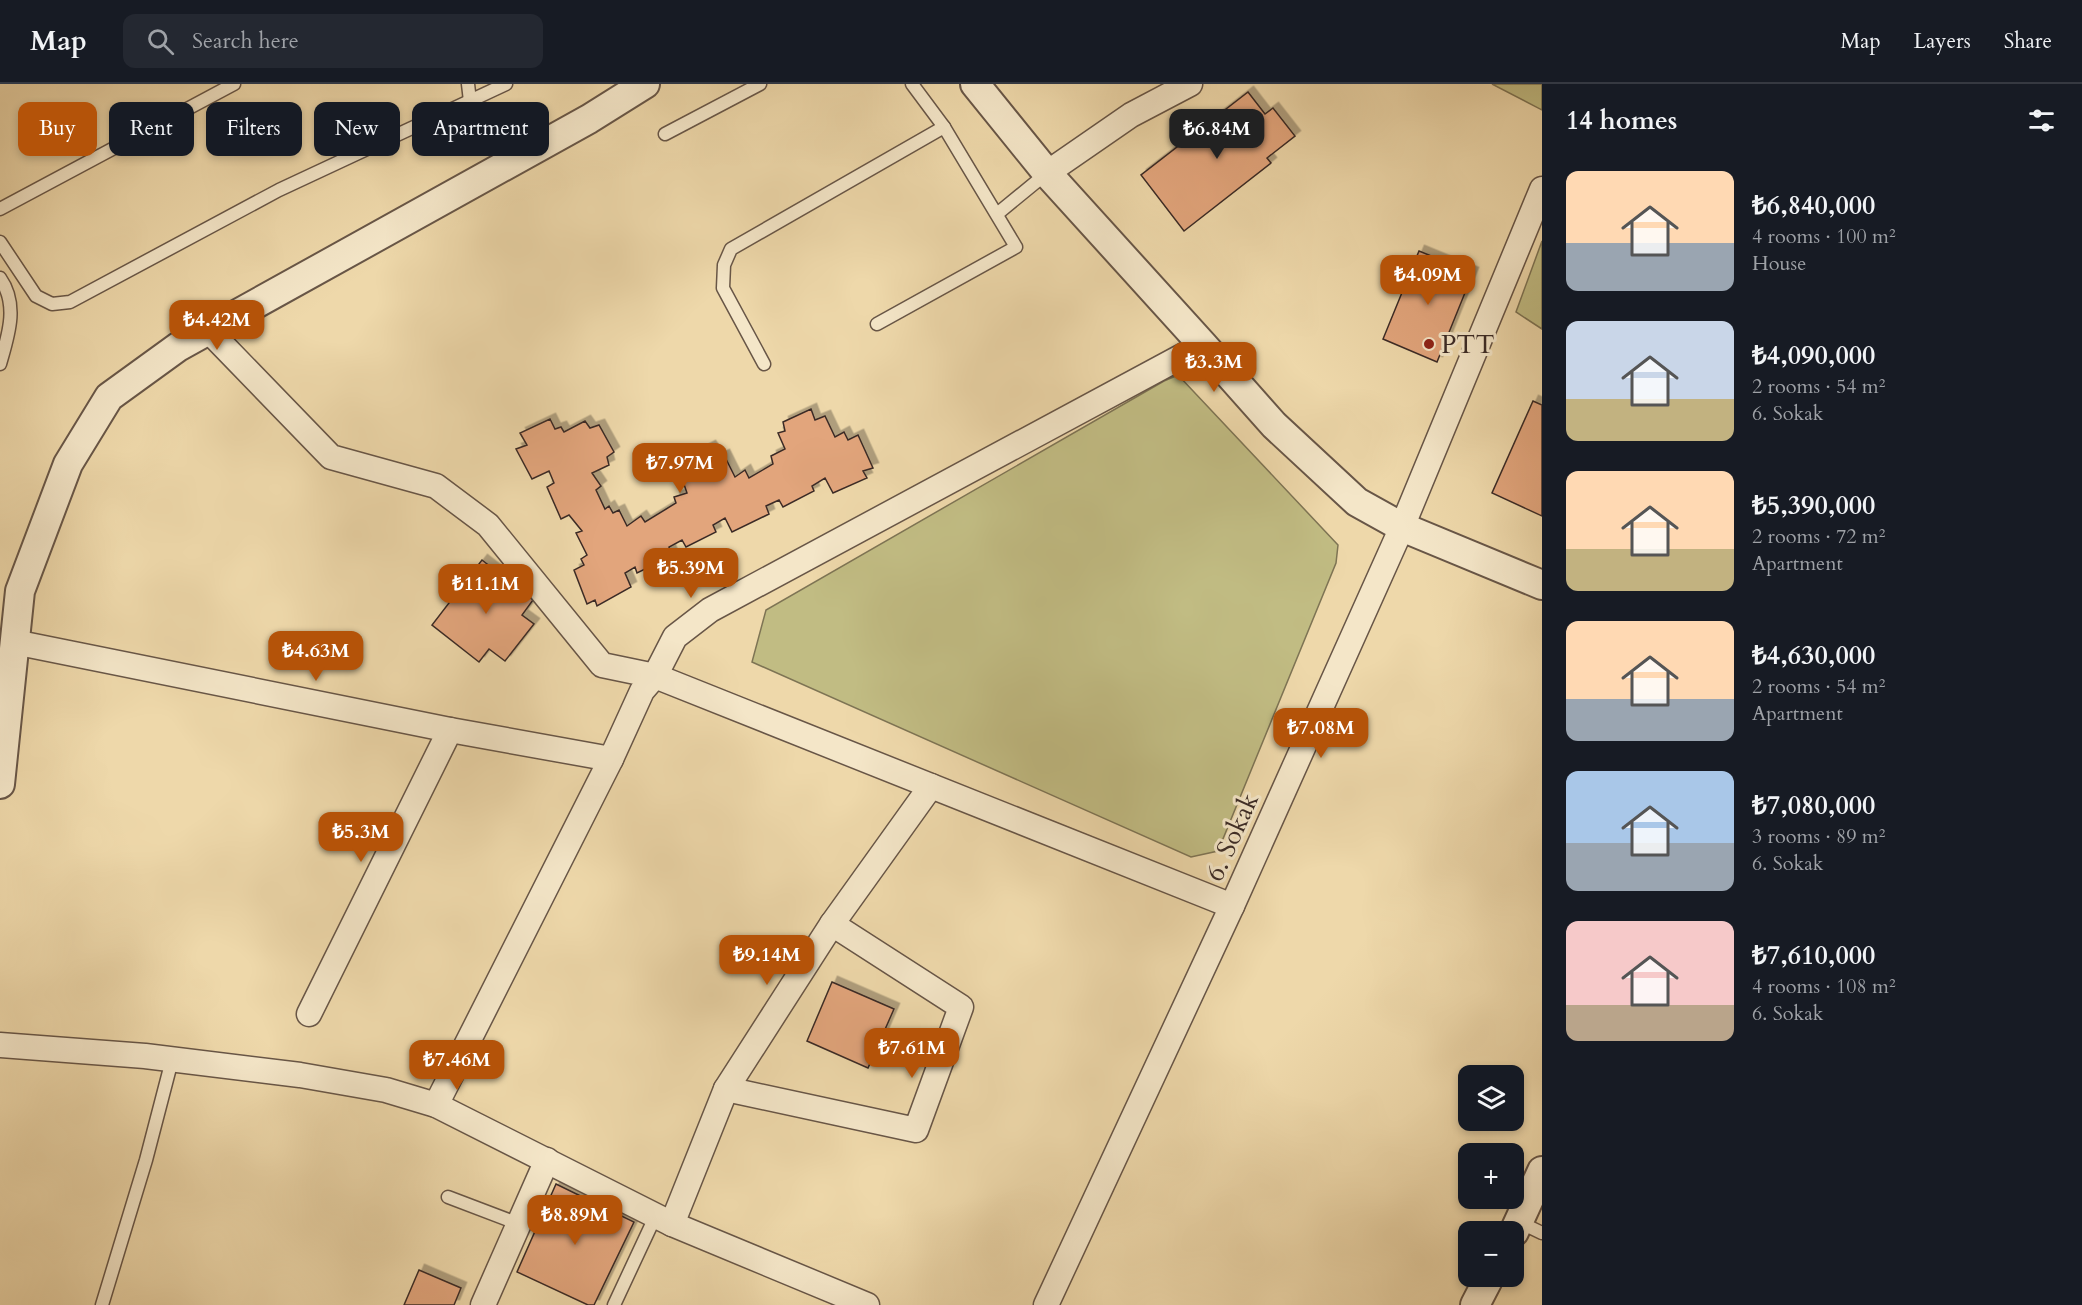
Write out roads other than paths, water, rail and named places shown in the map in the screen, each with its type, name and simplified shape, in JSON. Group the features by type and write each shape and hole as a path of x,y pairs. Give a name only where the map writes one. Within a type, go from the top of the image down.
{"street":[{"path":"0,784 20,591 68,464 109,397 178,347 578,125 645,84"},
{"path":"975,84 1047,173 1274,425 1357,502 1402,527 1542,585"},
{"path":"1047,173 1131,115 1190,84"},
{"name":"6. Sokak","path":"1046,1305 1232,906 1402,527 1462,377 1542,189"},
{"path":"208,330 331,457 435,486 488,525 602,665 655,676 1232,906"},
{"path":"436,1105 611,759 642,691 655,676 675,637 710,610 1203,345"},
{"path":"14,642 450,730 611,759"},
{"path":"309,1014 450,730"},
{"path":"664,1219 726,1089 832,924 931,786"},
{"path":"726,1089 916,1130 961,1007 832,924"},
{"path":"0,1045 172,1060 300,1075 386,1090 436,1105 664,1219 867,1305"},
{"path":"483,1305 548,1160"},
{"path":"1525,1229 1542,1171"},
{"path":"1475,1305 1484,1287"}],"lane":[{"path":"0,209 234,84"},
{"path":"468,84 470,100"},
{"path":"0,242 36,296 52,304 70,302 279,190 506,84"},
{"path":"666,134 760,84"},
{"path":"877,324 1016,247 944,127 912,84"},
{"path":"764,364 723,288 724,265 731,249 944,127"},
{"path":"997,214 1047,173"},
{"path":"0,278 10,300 10,326 0,364"},
{"path":"102,1305 146,1160 172,1060"},
{"path":"448,1197 519,1224"},
{"path":"614,1305 664,1219"}],"place":[{"name":"PTT","path":"1429,344"}]}
